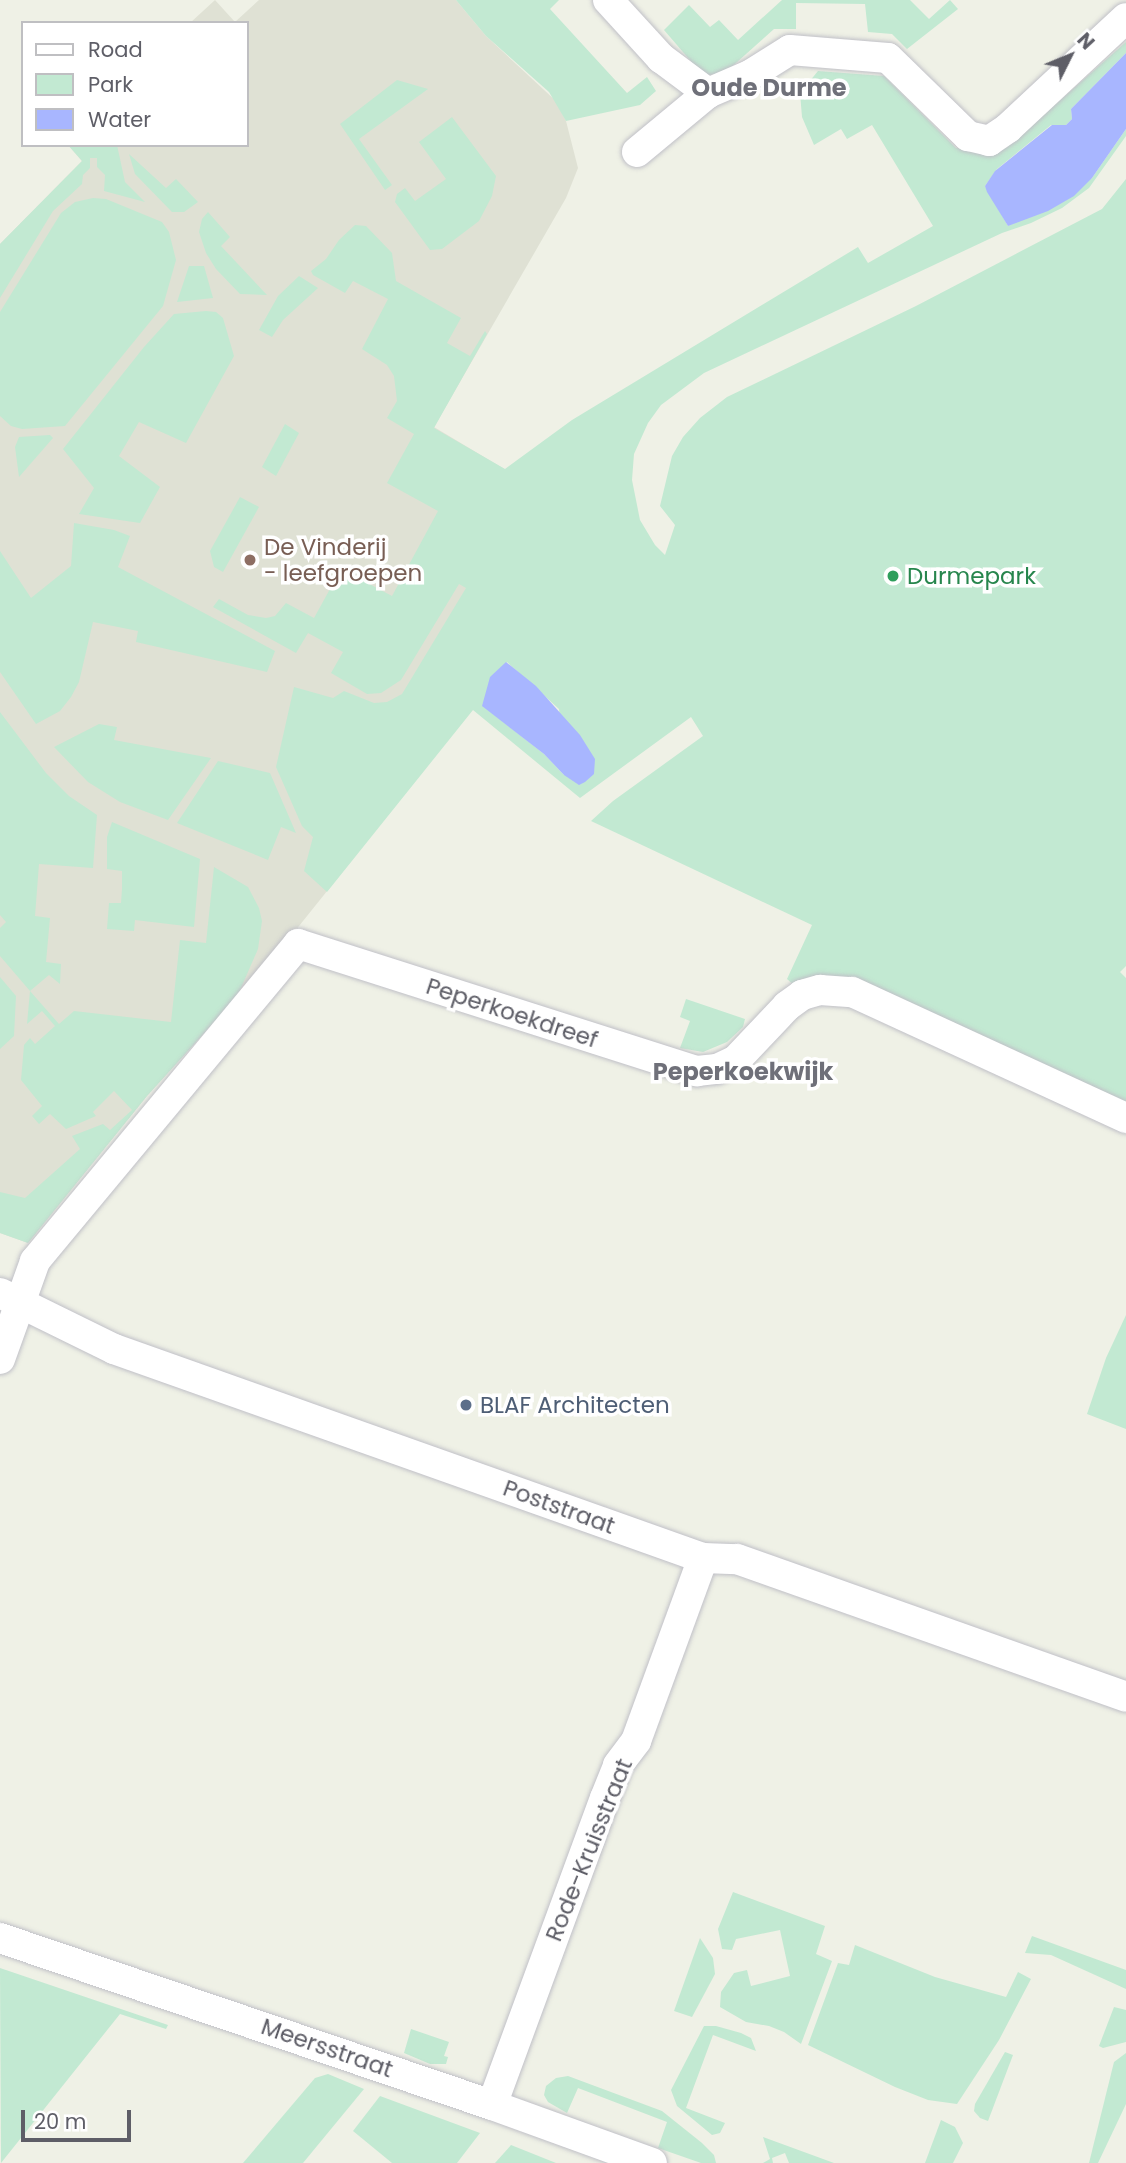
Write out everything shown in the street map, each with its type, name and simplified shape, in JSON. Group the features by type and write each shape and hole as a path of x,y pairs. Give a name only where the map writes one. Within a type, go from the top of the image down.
{"street":[{"path":"608,0 662,58 708,93"},
{"path":"638,152 708,93 750,75 790,50 888,58 968,136 989,141 1008,128 1126,18"},
{"name":"Peperkoekdreef","path":"10,1298 35,1261 298,944 697,1071 717,1069 736,1060 787,1006 802,995 820,990 852,992 1126,1118"},
{"path":"0,1359 10,1298"},
{"name":"Poststraat","path":"10,1298 114,1349 703,1558 737,1559 1126,1698"},
{"name":"Rode-Kruisstraat","path":"492,2105 605,1798 618,1765 636,1741 703,1558"},
{"name":"Meersstraat","path":"0,1938 492,2105 652,2163"}],"shaded area":[{"name":"De Vinderij - leefgroepen","path":"215,0 234,21 192,21"},
{"name":"De Vinderij - leefgroepen","path":"259,0 456,0 486,36 557,102 566,121 578,168 566,198 434,427 516,476 473,709 291,936 147,1096 28,1243 0,1233 0,244 82,161 70,147 248,147 248,21 236,21"}],"green space":[{"path":"456,0 559,0 550,9 627,93 647,77 656,91 640,105 566,121 549,92 486,36"},
{"path":"782,0 910,0 929,19 950,0 958,9 907,49 892,34 868,32 865,4 796,3 796,29 774,29 727,71 707,75 695,66 664,30 689,5 710,27 719,20 738,40"},
{"path":"1126,42 1126,53 1071,109 1072,119 1066,125 1051,125 997,169 985,186 1008,226 1092,178 1126,129 1126,136 1089,188 1062,208 1031,223 1002,233 704,373 661,405 648,423 634,454 632,480 640,520 655,545 665,555 675,525 660,506 672,456 683,437 700,418 727,397 916,306 1102,209 1126,179 1126,966 1120,972 1126,978 1126,1106 794,985 787,979 812,925 591,821 613,801 703,736 691,717 580,798 473,710 327,892 304,871 313,837 302,826 276,767 294,687 333,698 344,691 374,703 387,702 402,694 466,588 459,584 401,680 381,693 367,694 331,673 343,652 308,633 296,653 213,607 219,599 248,615 266,618 275,616 286,603 314,618 341,569 392,596 438,511 387,483 414,434 387,418 397,401 394,376 387,365 362,349 388,299 353,281 345,293 313,275 311,271 326,259 339,240 355,225 366,226 392,253 396,281 461,318 447,343 470,356 485,331 487,334 434,428 505,469 572,420 858,247 868,263 933,226 872,125 847,139 841,129 814,145 802,117 800,93 818,71 884,76 956,148 982,151 1006,148","holes":["507,662 559,709 564,775 544,754 483,706 491,677"]},
{"path":"397,80 428,89 359,139 392,185 385,190 340,124"},
{"path":"452,117 496,176 492,196 479,221 442,249 430,250 395,202 397,194 405,188 415,201 446,179 419,142"},
{"path":"70,147 117,147 125,182 145,202 104,191 105,175 97,167 97,158 90,158 90,168 83,175 82,184 53,211 0,298 0,244 82,161"},
{"path":"129,154 166,188 176,179 198,202 184,212 172,212 135,174"},
{"path":"93,198 106,199 162,222 169,232 176,260 163,306 65,426 22,429 11,426 0,416 0,312 61,213 75,202"},
{"path":"208,212 230,237 221,246 267,295 240,294 216,269 206,253 199,232 202,219"},
{"path":"189,266 204,266 213,298 177,302"},
{"path":"299,276 318,288 283,320 272,337 259,330 278,296"},
{"path":"216,312 223,318 234,356 186,443 139,422 119,456 160,487 140,523 79,514 94,488 63,449 144,347 174,314"},
{"path":"285,424 299,433 276,476 262,467"},
{"path":"50,435 53,438 19,477 15,447 19,437"},
{"path":"240,497 259,507 223,572 214,567 210,551"},
{"path":"74,523 114,530 130,536 118,567 275,651 267,672 136,642 138,631 93,622 79,682 71,697 60,711 36,724 0,672 0,551 31,598 71,566"},
{"path":"0,712 46,773 69,796 97,815 93,868 39,864 35,916 50,918 46,962 61,964 60,984 49,975 30,991 0,956 0,928 6,922 0,915"},
{"path":"99,724 117,727 114,740 211,758 168,820 120,802 88,782 54,747"},
{"path":"218,761 270,773 296,833 281,827 268,860 177,823"},
{"path":"112,822 200,859 194,927 135,920 134,931 107,929 109,903 121,903 122,889 122,871 107,869 107,837"},
{"path":"214,867 248,887 259,908 262,921 258,949 237,997 147,1096 28,1243 0,1233 0,1192 25,1198 80,1149 72,1136 103,1124 110,1130 132,1110 114,1091 93,1112 96,1116 66,1129 50,1114 39,1124 32,1116 42,1106 21,1080 24,1045 30,1038 35,1044 55,1026 42,1011 27,1024 30,991 59,1024 74,1011 171,1022 180,940 206,943"},
{"path":"0,977 16,996 14,1036 0,1049"},
{"path":"686,999 745,1019 743,1027 727,1042 703,1052 680,1048 690,1021 680,1017"},
{"path":"1126,1315 1126,1429 1087,1414 1106,1358"},
{"path":"733,1892 825,1926 816,1954 832,1961 801,2044 784,2032 746,2022 720,2007 721,1992 734,1973 747,1970 751,1986 790,1976 780,1930 736,1939 732,1950 722,1949 718,1929"},
{"path":"1032,1936 1126,1970 1126,1989 1051,1955 1025,1953"},
{"path":"700,1938 713,1958 715,1974 692,2017 674,2011"},
{"path":"855,1945 935,1977 1006,1997 1018,1972 1031,1979 999,2040 957,2104 928,2100 895,2087 808,2045 838,1963 849,1965"},
{"path":"0,1968 168,2025 166,2029 120,2014 1,2163"},
{"path":"1114,2007 1126,2010 1126,2042 1103,2048 1099,2046"},
{"path":"704,2026 716,2026 741,2033 751,2038 756,2051 713,2035 686,2108 725,2123 720,2133 712,2135 677,2106 671,2090"},
{"path":"411,2029 449,2042 444,2056 448,2057 446,2064 430,2064 404,2053"},
{"path":"1005,2052 1013,2055 988,2121 980,2118 974,2111 975,2104"},
{"path":"1126,2053 1126,2104 1098,2163 1089,2163 1114,2062"},
{"path":"328,2074 364,2089 303,2163 243,2163 315,2078"},
{"path":"568,2076 662,2111 702,2143 714,2155 716,2163 701,2163 658,2148 667,2122 578,2088 567,2113 548,2102 544,2095 546,2086 556,2078"},
{"path":"380,2096 480,2133 457,2163 392,2163 353,2131"},
{"path":"941,2120 955,2127 963,2143 953,2163 925,2163"},
{"path":"763,2137 834,2163 789,2163 785,2153 772,2158 773,2163 763,2163 770,2159"},
{"path":"511,2145 556,2163 495,2163"}],"water":[{"path":"1126,53 1126,129 1092,178 1074,196 1048,211 1008,226 985,186 995,171 1052,125 1066,125 1072,119 1071,109"},
{"path":"506,662 536,686 580,735 595,759 594,774 585,782 579,785 564,775 544,754 482,706 490,677"}],"place":[{"name":"De Vinderij - leefgroepen","path":"250,560"},
{"name":"Durmepark","path":"893,576"},
{"name":"BLAF Architecten","path":"466,1405"}],"district":[{"name":"Oude Durme","path":"769,88"},
{"name":"Peperkoekwijk","path":"743,1072"}]}
